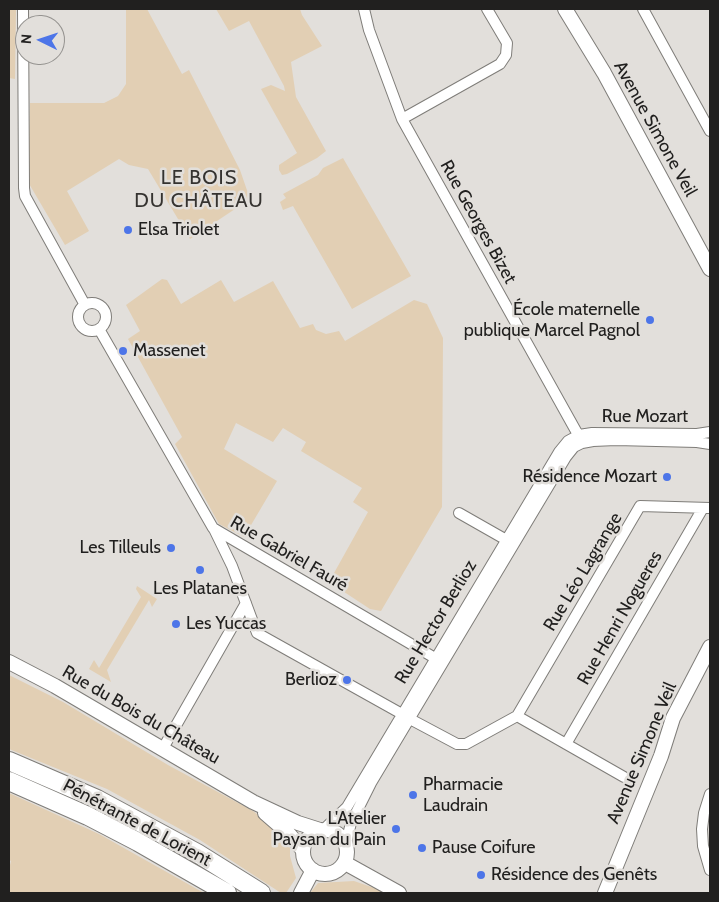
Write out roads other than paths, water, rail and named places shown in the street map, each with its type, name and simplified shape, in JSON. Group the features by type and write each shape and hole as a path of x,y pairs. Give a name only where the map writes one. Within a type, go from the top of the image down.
{"highway":[{"name":"Pénétrante de Lorient","path":"9,761 97,799 198,853 261,893"},
{"name":"Pénétrante de Lorient","path":"9,781 88,816 224,891"}],"street":[{"path":"23,9 24,188 26,196 85,305"},
{"name":"Rue Georges Bizet","path":"364,9 369,30 402,119 581,439"},
{"path":"402,119 500,64 506,55 506,43 487,9"},
{"name":"Avenue Simone Veil","path":"565,9 601,68 710,270"},
{"path":"643,9 710,130"},
{"path":"94,304 103,309 106,320 99,329 88,331 80,325 78,314 85,305 94,304"},
{"name":"Rue Gabriel Fauré","path":"99,329 213,528 440,661"},
{"name":"Rue Mozart","path":"581,439 592,433 697,434 710,432"},
{"name":"Rue Mozart","path":"581,439 593,441 643,440 710,444"},
{"name":"Rue Hector Berlioz","path":"322,830 346,807 406,716 510,542 559,452 568,441 581,439"},
{"name":"Rue Léo Lagrange","path":"517,716 640,506 707,508"},
{"name":"Rue Henri Nogueres","path":"566,744 707,508"},
{"path":"459,513 510,542"},
{"path":"213,528 232,566 257,633 457,744 466,744 517,716 624,777"},
{"path":"162,750 246,603"},
{"name":"Avenue Simone Veil","path":"605,893 661,756 673,718 710,647"},
{"name":"Rue du Bois du Château","path":"9,662 55,686 253,802 298,823 322,830"},
{"name":"Rue Hector Berlioz","path":"346,843 351,823 406,716"},
{"path":"710,794 704,813 702,829 703,846 710,870"},
{"name":"Rue du Bois du Château","path":"253,802 288,833 303,850"},
{"path":"322,830 337,833 346,843 347,856 345,863 330,874 318,873 305,861 303,850 308,837 322,830"},
{"path":"345,863 400,893"},
{"path":"303,891 313,870"},
{"name":"Avenue Simone Veil","path":"600,893 612,875"}],"place":[{"name":"Elsa Triolet","path":"128,230"},
{"name":"École maternelle publique Marcel Pagnol","path":"650,320"},
{"name":"Massenet","path":"123,351"},
{"name":"Résidence Mozart","path":"667,477"},
{"name":"Les Tilleuls","path":"171,548"},
{"name":"Les Platanes","path":"200,570"},
{"name":"Les Yuccas","path":"176,624"},
{"name":"Berlioz","path":"347,680"},
{"name":"Pharmacie Laudrain","path":"413,795"},
{"name":"L'Atelier Paysan du Pain","path":"396,829"},
{"name":"Pause Coifure","path":"422,848"},
{"name":"Résidence des Genêts","path":"481,875"}],"district":[{"name":"LE BOIS DU CHÂTEAU","path":"199,190"}]}
